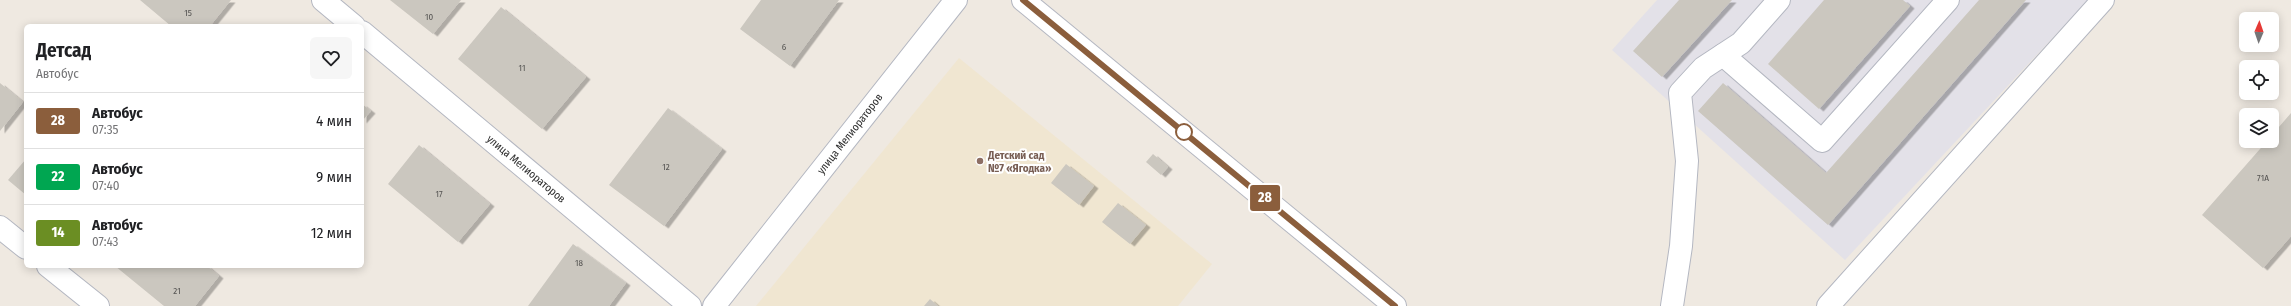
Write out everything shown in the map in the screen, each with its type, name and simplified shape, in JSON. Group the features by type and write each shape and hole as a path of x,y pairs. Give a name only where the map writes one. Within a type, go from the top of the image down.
{"street":[{"path":"323,0 352,24"},
{"name":"улица Мелиораторов","path":"714,306 956,0"},
{"path":"1023,0 1395,306"},
{"path":"1672,306 1681,246 1687,161 1680,93 1703,68 1741,43 1779,0"},
{"path":"1723,55 1822,141 1948,0"},
{"path":"1828,306 2104,0"},
{"name":"улица Мелиораторов","path":"364,34 690,306"},
{"path":"0,227 24,246"},
{"path":"50,268 98,306"}],"shaded area":[{"path":"1657,0 2088,0 1845,260 1612,50"},
{"name":"Детский сад №7 «Ягодка»","path":"959,58 1212,264 1178,306 756,306"}],"building":[{"path":"140,0 231,0 212,24 169,24"},
{"path":"390,0 461,0 433,34"},
{"path":"761,0 839,0 790,66 740,29"},
{"path":"1679,0 1732,0 1662,77 1633,51"},
{"path":"1824,0 1903,0 1910,6 1819,109 1768,64"},
{"path":"1979,0 2026,0 1828,225 1698,111 1723,83 1826,173"},
{"path":"501,7 586,77 542,129 458,59"},
{"path":"0,83 23,102 0,131"},
{"path":"364,106 371,111 364,119"},
{"path":"668,108 722,149 664,226 609,185"},
{"path":"2291,113 2291,236 2263,268 2202,215 2261,148 2279,148 2279,127"},
{"path":"419,145 490,204 458,242 388,184"},
{"path":"1153,154 1168,167 1161,175 1146,162"},
{"path":"24,161 24,193 8,180"},
{"path":"1066,164 1094,186 1079,205 1051,183"},
{"path":"1118,203 1146,225 1130,244 1102,222"},
{"path":"573,244 626,283 609,306 528,306"},
{"path":"117,268 209,268 219,276 195,306 164,306"},
{"path":"930,299 938,306 924,306"}],"bus line":[{"name":"28","path":"1023,0 1183,130 1395,306"}],"place":[{"name":"Детский сад №7 «Ягодка»","path":"980,161"}]}
